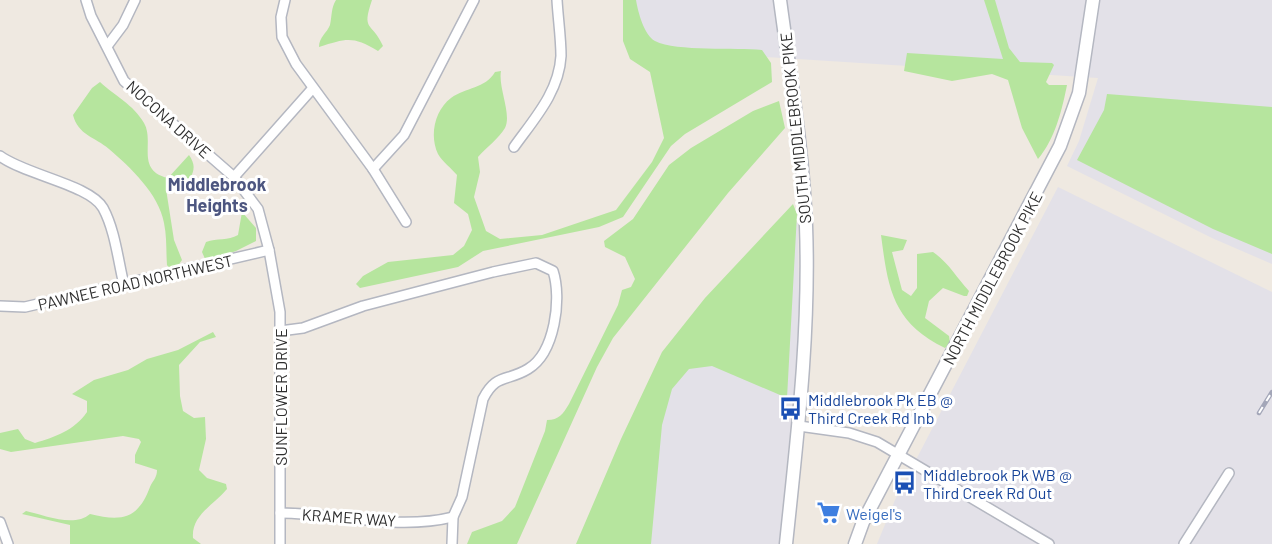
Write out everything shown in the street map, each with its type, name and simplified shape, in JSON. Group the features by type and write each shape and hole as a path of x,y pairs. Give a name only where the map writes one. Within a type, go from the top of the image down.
{"main road":[{"name":"SOUTH MIDDLEBROOK PIKE","path":"780,0 802,165 806,228 806,332 799,426 786,544"},
{"name":"NORTH MIDDLEBROOK PIKE","path":"855,544 899,454 1042,183 1069,123 1079,93 1093,0"}],"street":[{"name":"NOCONA DRIVE","path":"86,0 91,16 108,45 124,81 234,177 258,209 269,250"},
{"path":"108,45 123,25 135,0"},
{"path":"285,0 281,17 282,37 313,88 373,169 406,222"},
{"path":"373,169 404,135 474,0"},
{"path":"514,147 548,100 558,72 561,55 557,0"},
{"path":"234,177 313,88"},
{"path":"0,156 17,168 92,195 102,206 110,223 124,285"},
{"name":"PAWNEE ROAD NORTHWEST","path":"0,306 25,307 269,250"},
{"name":"SUNFLOWER DRIVE","path":"269,250 280,312 280,544"},
{"path":"280,331 303,327 363,306 492,272 536,263 553,271 558,286 555,322 535,362 528,369 499,379 489,387 477,420 462,498 453,517 452,544"},
{"path":"799,426 861,436 899,454 1049,544"},
{"path":"1184,544 1229,473"},
{"name":"KRAMER WAY","path":"280,513 319,513 360,521 434,522 453,517"},
{"path":"0,522 8,544"}],"shaded area":[{"path":"629,0 1272,0 1272,264 1212,238 1067,166 1079,141 1098,78 640,49"},
{"path":"1058,187 1272,292 1272,544 877,544 895,500"},
{"path":"789,217 798,223 799,306 796,374 779,544 585,544 631,433"}],"green space":[{"path":"336,0 372,0 368,22 383,46 378,51 350,40 319,47 320,40 330,25"},
{"path":"623,0 636,0 645,29 655,41 677,47 762,50 771,63 772,82 685,134 671,146 623,217 599,227 483,251 458,267 360,288 356,284 363,276 388,262 453,255 464,246 472,230 468,214 454,203 457,175 438,154 435,147 435,123 445,103 457,94 486,82 495,72 501,71 507,122 505,128 478,157 480,172 474,197 486,231 500,239 542,235 616,210 652,162 664,138 650,72 630,59 623,41"},
{"path":"984,0 995,0 1009,48 1020,62 1052,63 1054,65 1046,82 1049,85 1067,85 1053,133 1038,159 1022,128 1008,80 992,74 952,81 904,71 907,53 1003,59"},
{"path":"100,82 140,116 147,130 148,155 152,169 168,178 189,155 192,161 194,167 190,179 176,182 166,189 174,240 182,260 177,267 169,268 167,265 164,223 150,192 126,164 83,131 75,122 73,115 92,88"},
{"path":"1107,94 1272,107 1272,254 1213,229 1077,160 1104,110"},
{"path":"779,101 785,128 728,193 613,338 597,367 517,544 467,544 472,532 502,521 515,507 545,431 547,420 558,418 567,408 618,305 622,290 631,287 635,279 625,257 605,247 604,241 633,219 669,165 691,148 753,111"},
{"path":"793,204 797,214 787,398 712,366 689,369 672,389 662,425 651,544 576,544 621,439 662,352 705,298"},
{"path":"242,212 256,228 256,241 236,251 206,261 202,252 206,242 238,235"},
{"path":"881,235 907,240 903,250 892,252 902,290 911,296 917,288 917,254 933,252 948,265 969,291 967,296 964,296 943,288 929,301 925,318 949,336 950,343 945,348 927,338 903,315 890,287"},
{"path":"213,332 216,337 200,342 179,365 183,411 194,418 205,417 206,439 199,470 207,478 226,484 227,489 204,511 196,523 193,538 201,544 70,544 70,525 22,514 26,511 76,520 90,514 111,518 128,516 134,512 145,498 157,473 157,470 135,463 135,455 141,442 139,439 123,436 11,452 0,449 0,433 18,429 25,439 35,443 57,435 77,424 87,412 87,401 72,394 94,380 128,370 147,359 178,350"}],"railway":[{"path":"1259,413 1272,392"}],"place":[{"name":"Middlebrook Pk EB @ Third Creek Rd Inb","path":"790,408"},
{"name":"Middlebrook Pk WB @ Third Creek Rd Out","path":"905,483"},
{"name":"Weigel's","path":"828,513"}],"district":[{"name":"Middlebrook Heights","path":"217,194"}]}
